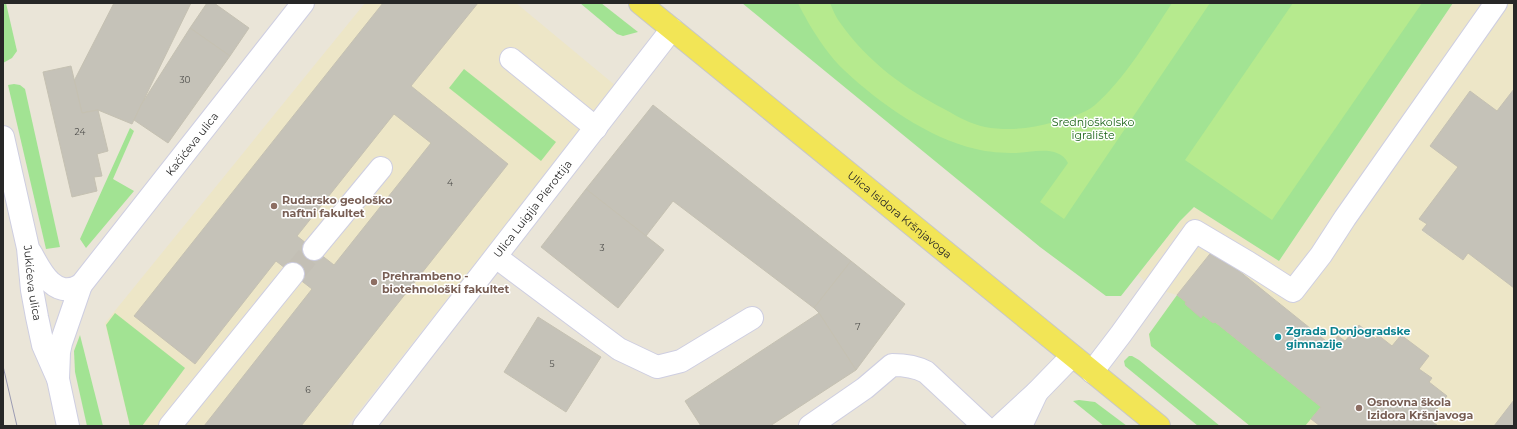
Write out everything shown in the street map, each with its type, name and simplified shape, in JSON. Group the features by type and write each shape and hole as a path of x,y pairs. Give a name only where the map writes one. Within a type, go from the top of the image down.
{"main road":[{"name":"Ulica Isidora Kršnjavoga","path":"640,3 1159,426"}],"street":[{"name":"Kačićeva ulica","path":"58,379 59,352 61,343 81,286 303,3"},
{"path":"1092,372 1195,231 1249,263 1293,292 1321,255 1345,218 1496,3"},
{"name":"Ulica Luigija Pierottija","path":"364,426 672,29"},
{"path":"511,59 596,128"},
{"name":"Jukićeva ulica","path":"3,137 28,248 32,290 37,317 44,345 58,379 68,426"},
{"path":"314,249 381,168"},
{"path":"28,248 43,276 52,284 61,288 74,289 81,286"},
{"path":"496,257 619,348 657,367 682,361 752,318"},
{"path":"170,426 293,274"},
{"path":"1000,426 1038,392 1072,356"},
{"path":"810,426 865,388 892,365 919,368 926,372 984,426"},
{"path":"1021,426 1038,392"}],"shaded area":[{"path":"365,3 516,3 616,86 347,426 130,426 105,323"},
{"path":"1453,3 1514,3 1514,89 1497,111 1470,92 1430,146 1458,167 1420,219 1427,224 1422,231 1463,260 1468,253 1514,288 1514,400 1494,426 1250,426 1151,346 1149,334 1177,295 1153,288 1138,275 1180,221 1194,207 1279,261"}],"green space":[{"path":"3,3 6,3 17,51 12,58 3,63"},
{"path":"580,3 601,3 638,32 623,36 617,34"},
{"name":"Srednjoškolsko igralište","path":"742,3 1453,3 1279,261 1194,207 1180,221 1121,296 1106,296 1040,247"},
{"path":"798,3 830,3 839,22 863,51 902,84 931,102 960,118 975,124 985,127 1011,129 1028,128 1045,124 1076,115 1091,108 1106,95 1127,70 1172,3 1210,3 1064,219 1040,202 1068,163 1064,157 1051,151 1010,153 980,150 958,144 922,128 888,107 839,65 829,54 816,35"},
{"path":"1293,3 1422,3 1272,220 1185,160"},
{"path":"464,69 556,142 541,161 449,88"},
{"path":"8,85 20,85 25,89 60,247 46,249"},
{"path":"130,128 134,131 113,179 134,191 86,248 80,239"},
{"path":"1177,295 1186,302 1185,304 1201,317 1203,315 1213,323 1215,322 1321,407 1305,426 1250,426 1151,346 1149,334"},
{"path":"115,313 185,368 142,426 130,426 106,325"},
{"path":"80,335 103,426 87,426 75,372 74,351"},
{"path":"1129,356 1139,360 1220,426 1198,426 1125,366 1124,361"},
{"path":"1079,400 1095,402 1127,426 1104,426 1073,401"}],"building":[{"path":"114,3 191,3 132,124 98,110 82,113 74,81"},
{"path":"207,3 214,3 249,28 230,56 190,28"},
{"path":"383,3 478,3 411,86 508,164 301,426 204,426 312,289 276,261 195,364 134,316","holes":["394,114 431,143 334,265 297,236"]},
{"path":"190,28 230,56 168,143 134,120 141,105"},
{"path":"71,66 82,113 98,110 108,151 97,154 102,176 94,177 97,191 72,197 43,72"},
{"path":"1514,89 1514,288 1468,253 1463,260 1422,230 1427,224 1419,219 1458,167 1430,146 1470,91 1497,111"},
{"path":"653,105 851,261 814,308 673,201 646,236 586,189"},
{"path":"586,189 664,250 618,308 541,247"},
{"name":"Zgrada Donjogradske gimnazije","path":"1213,250 1331,345 1338,336 1345,341 1359,325 1376,339 1378,335 1392,346 1401,335 1429,356 1419,369 1432,378 1429,382 1447,396 1429,419 1438,426 1320,426 1311,419 1321,407 1215,322 1213,323 1203,315 1201,318 1177,295"},
{"path":"851,261 905,304 856,370 819,313 814,308"},
{"path":"819,313 856,370 770,426 701,426 685,401"},
{"path":"538,317 601,357 566,412 504,372"},
{"path":"1514,400 1514,426 1494,426"}],"tunnel":[{"path":"293,274 314,249"}],"tram line":[{"path":"3,366 17,426"}],"place":[{"name":"Rudarsko geološko naftni fakultet","path":"274,206"},
{"name":"Prehrambeno - biotehnološki fakultet","path":"374,282"},
{"name":"Zgrada Donjogradske gimnazije","path":"1278,337"},
{"name":"Osnovna škola Izidora Kršnjavoga","path":"1359,408"}]}
